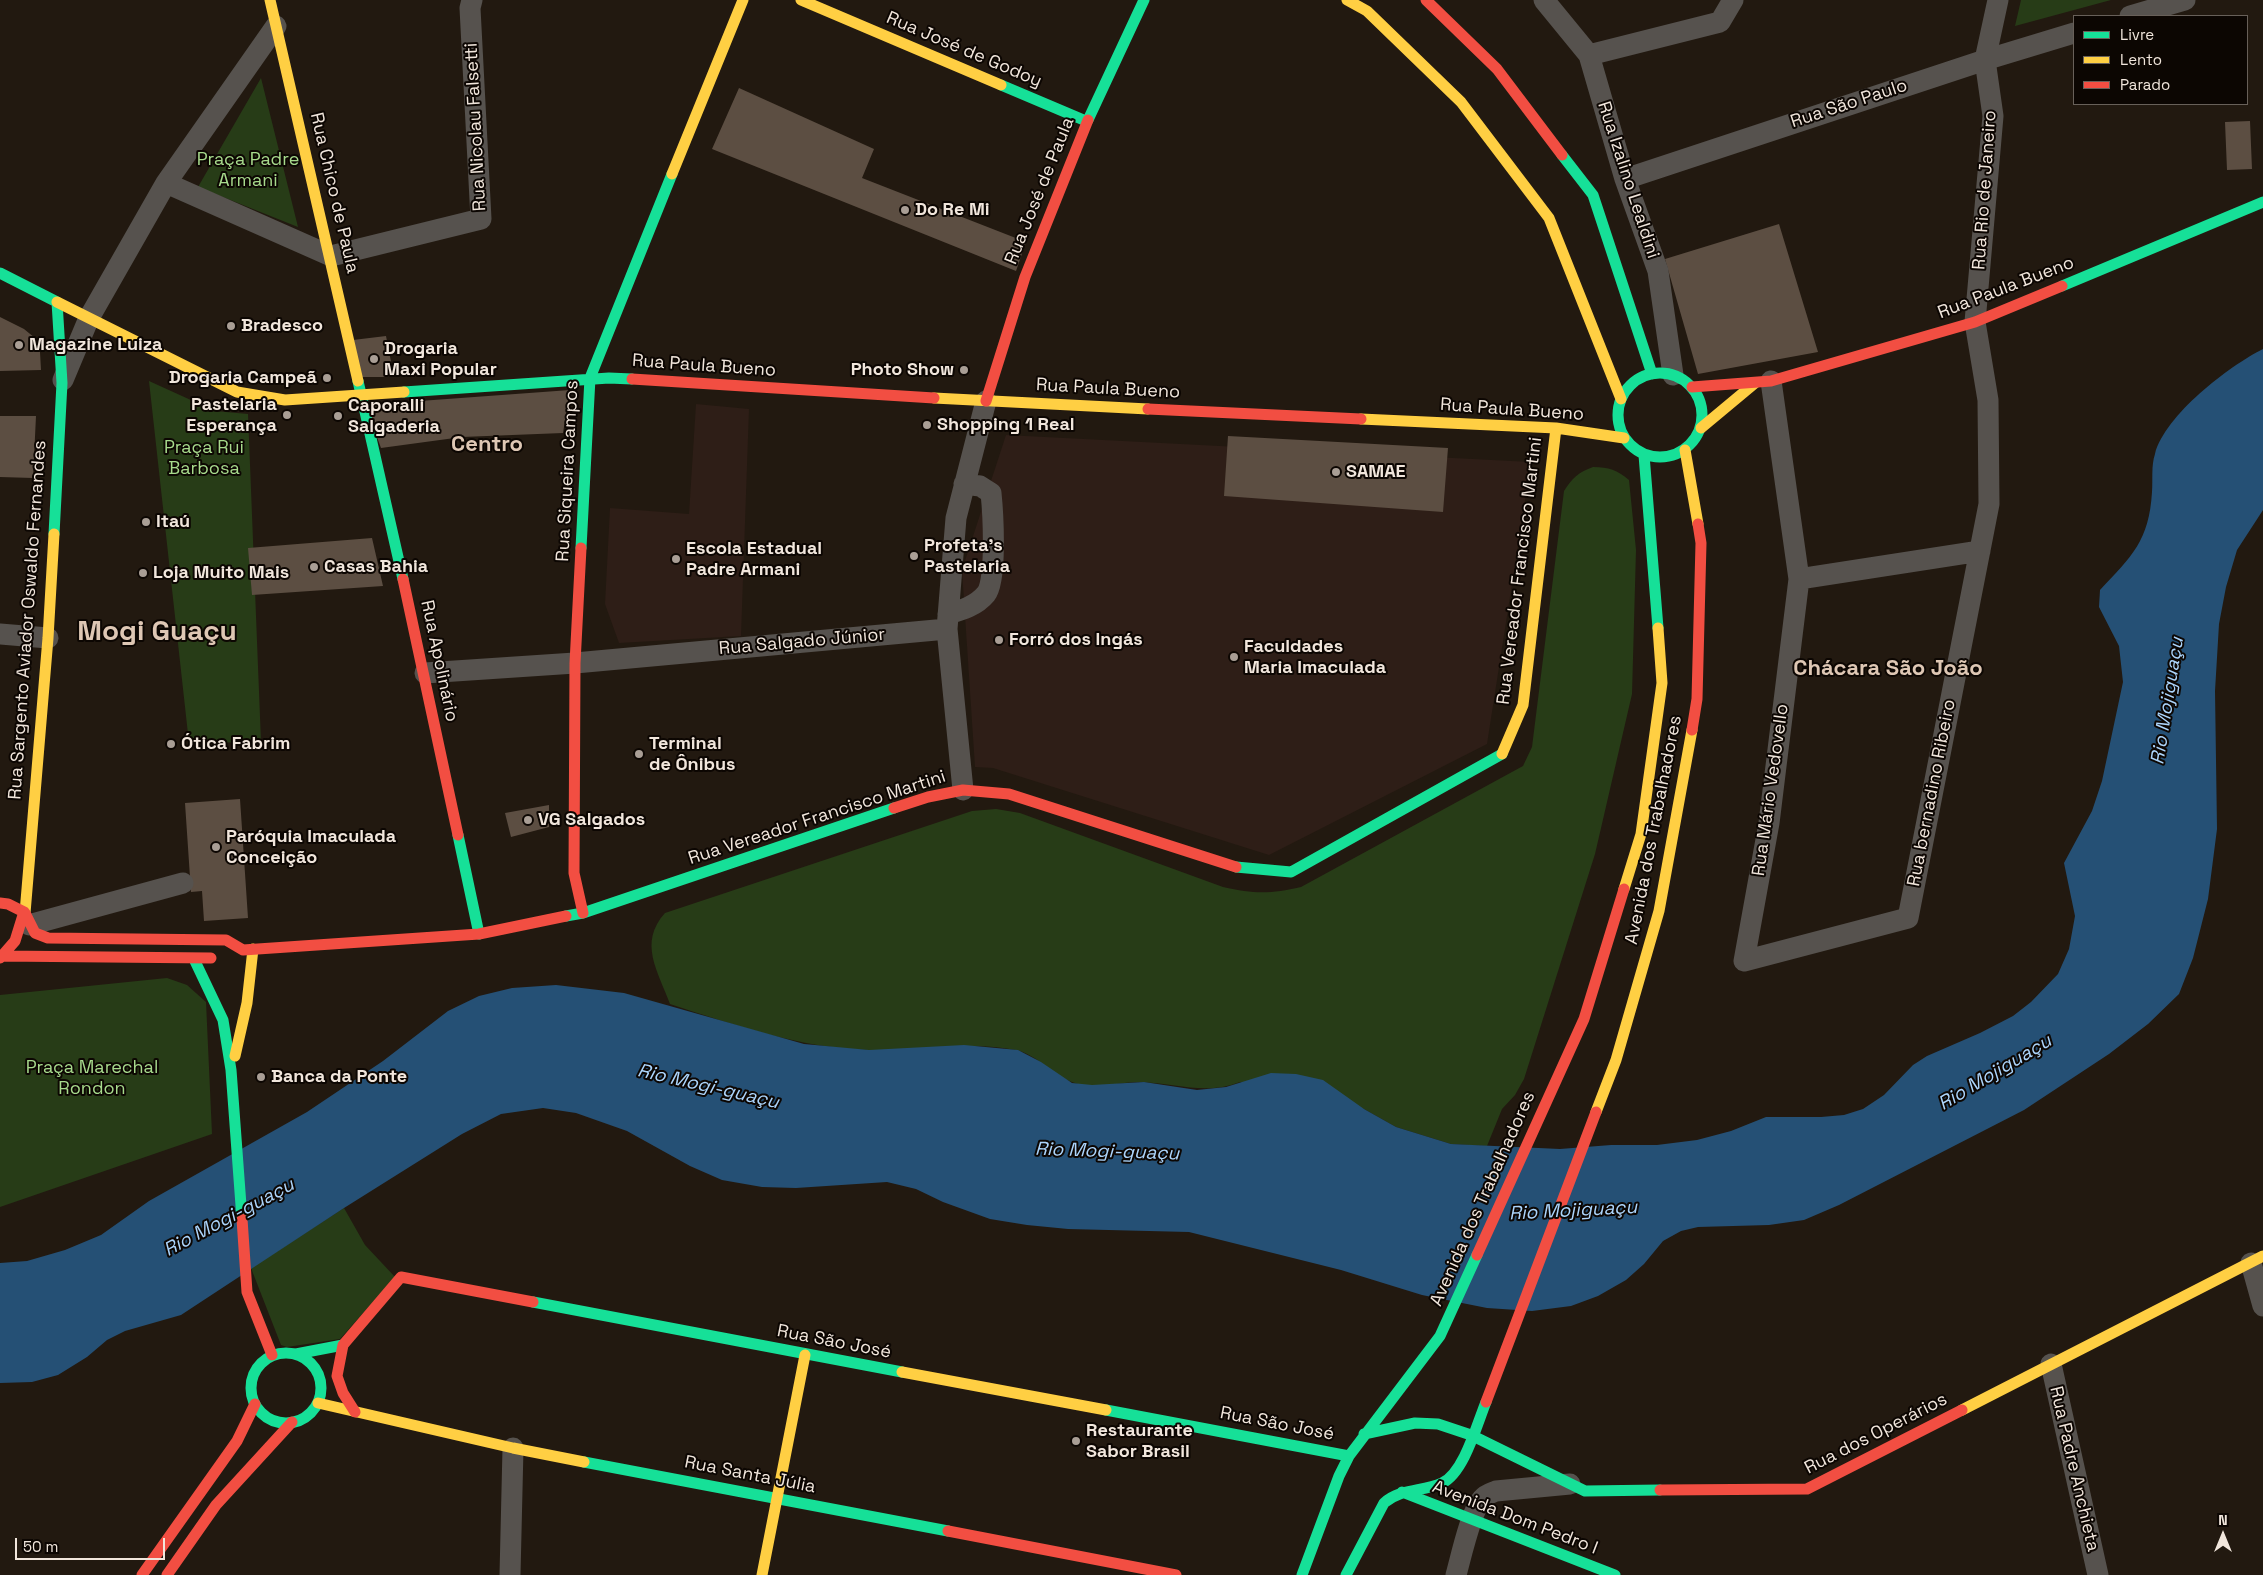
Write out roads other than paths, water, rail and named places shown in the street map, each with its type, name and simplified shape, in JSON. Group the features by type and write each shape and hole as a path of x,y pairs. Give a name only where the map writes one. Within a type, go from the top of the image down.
{"main road":[{"name":"Rua Chico de Paula","path":"270,0 362,395"},
{"name":"Rua Siqueira Campos","path":"583,913 574,873 575,663 590,378 743,0"},
{"name":"Rua José de Godoy","path":"801,0 1086,121"},
{"name":"Rua José de Paula","path":"986,401 1025,277 1086,121 1144,0"},
{"path":"1347,0 1367,11 1461,102 1549,218 1621,399"},
{"path":"1426,0 1497,69 1593,195 1652,374"},
{"name":"Rua Paula Bueno","path":"1692,387 1763,382 1975,322 2263,202"},
{"path":"0,273 237,392 285,400 362,395"},
{"name":"Rua Sargento Aviador Oswaldo Fernandes","path":"27,918 48,638 62,382 57,302"},
{"path":"1685,450 1672,457 1657,458 1644,455 1632,448 1624,438 1617,412 1621,399 1628,387 1639,378 1652,374 1673,375 1692,387 1702,406 1702,428"},
{"name":"Rua Paula Bueno","path":"362,395 590,378 986,401 1556,428 1624,438"},
{"name":"Rua Paula Bueno","path":"1685,450 1695,440 1702,428 1763,382"},
{"name":"Rua Apolinário","path":"362,395 425,673 479,934"},
{"name":"Rua Vereador Francisco Martini","path":"248,949 479,934 583,913 928,797 963,790 1009,794 1242,869 1291,872 1503,754 1523,705 1556,428"},
{"name":"Avenida dos Trabalhadores","path":"1346,1575 1376,1515 1392,1496 1442,1483 1453,1474 1462,1460 1616,1060 1659,912 1698,699 1701,542 1685,450"},
{"name":"Avenida dos Trabalhadores","path":"1302,1575 1339,1476 1349,1456 1440,1336 1449,1317 1584,1019 1641,834 1662,683 1644,455"},
{"path":"0,903 17,907 27,918 35,933 48,938 226,940 248,949"},
{"path":"1,957 15,941 27,918"},
{"path":"1,957 194,959 225,956 248,949"},
{"path":"232,1070 247,1003 248,949"},
{"path":"194,959 224,1020 232,1070 247,1292 272,1355"},
{"name":"Rua dos Operários","path":"1364,1434 1415,1423 1438,1424 1471,1436 1585,1491 1807,1489 2257,1260"},
{"name":"Rua São José","path":"355,1412 343,1393 337,1376 343,1345 401,1278 1349,1456"},
{"path":"292,1422 271,1419 261,1413 255,1404 251,1393 252,1382 259,1366 272,1355 296,1354 343,1345"},
{"path":"168,1575 216,1505 292,1422 307,1416 318,1403 321,1392 321,1380 312,1364 296,1354"},
{"path":"762,1575 805,1355"},
{"name":"Rua Santa Júlia","path":"318,1403 513,1448 778,1497 1176,1575"},
{"path":"142,1575 237,1441 255,1404"},
{"name":"Avenida Dom Pedro I","path":"1402,1492 1615,1575"}],"street":[{"name":"Rua Nicolau Falsetti","path":"331,256 481,219 470,8 472,0"},
{"name":"Rua Izalino Lealdini","path":"1544,0 1589,55 1625,178 1658,271 1673,375"},
{"path":"1589,55 1720,22 1733,0"},
{"name":"Rua Rio de Janeiro","path":"1975,322 1992,116 1984,60 1998,0"},
{"path":"2133,15 2185,0"},
{"path":"62,382 90,318 166,183 276,26"},
{"name":"Rua São Paulo","path":"1625,178 1984,60 2073,33"},
{"path":"166,183 331,256"},
{"name":"Rua bernadino Ribeiro","path":"1744,962 1908,918 1989,504 1988,400 1975,322"},
{"name":"Rua Mário Vedovello","path":"1744,962 1769,823 1799,579 1763,382"},
{"path":"963,790 948,622 956,518 986,401"},
{"name":"Rua Salgado Júnior","path":"425,673 575,663 948,622 987,593 993,560 994,516 991,493 980,486 964,484"},
{"path":"1799,579 1980,551"},
{"path":"0,634 48,638"},
{"path":"27,918 182,883"},
{"path":"2257,1260 2263,1306"},
{"name":"Rua Padre Anchieta","path":"2051,1364 2098,1575"},
{"path":"510,1575 513,1448"},
{"path":"1456,1575 1480,1501 1485,1496 1496,1491 1570,1484"}],"water":[{"path":"2263,349 2263,510 2237,550 2226,587 2219,624 2215,691 2217,829 2208,899 2193,958 2179,994 2148,1024 2109,1054 2024,1110 1839,1205 1804,1220 1769,1225 1698,1227 1681,1231 1663,1241 1644,1264 1626,1280 1598,1296 1571,1306 1532,1311 1487,1308 1422,1295 1341,1270 1189,1232 1068,1229 990,1219 943,1202 916,1189 887,1182 796,1188 762,1187 722,1180 690,1166 627,1131 576,1113 543,1108 501,1114 462,1134 344,1208 181,1315 125,1331 107,1340 87,1357 58,1375 32,1382 0,1383 0,1263 27,1261 65,1250 101,1235 149,1201 307,1112 383,1061 448,1011 479,996 512,988 556,985 624,993 804,1044 869,1050 964,1045 1018,1050 1041,1062 1072,1083 1092,1085 1144,1082 1197,1090 1226,1087 1271,1073 1296,1074 1323,1080 1364,1109 1396,1127 1451,1144 1560,1149 1611,1145 1657,1145 1697,1140 1731,1131 1766,1117 1821,1117 1844,1115 1863,1109 1884,1095 1913,1065 1927,1056 2013,1016 2031,1002 2058,974 2069,949 2075,916 2064,863 2092,811 2102,781 2123,682 2119,646 2099,607 2100,590 2130,557 2143,536 2150,509 2155,454 2161,439 2171,424 2200,393 2217,379"}],"place":[{"name":"Do Re Mi","path":"905,210"},
{"name":"Bradesco","path":"231,326"},
{"name":"Magazine Luiza","path":"19,345"},
{"name":"Drogaria Maxi Popular","path":"374,359"},
{"name":"Photo Show","path":"964,370"},
{"name":"Drogaria Campeã","path":"327,378"},
{"name":"Pastelaria Esperança","path":"287,415"},
{"name":"Caporalli Salgaderia","path":"338,416"},
{"name":"Shopping 1 Real","path":"927,425"},
{"name":"SAMAE","path":"1336,472"},
{"name":"Itaú","path":"146,522"},
{"name":"Profeta's Pastelaria","path":"914,556"},
{"name":"Escola Estadual Padre Armani","path":"676,559"},
{"name":"Casas Bahia","path":"314,567"},
{"name":"Loja Muito Mais","path":"143,573"},
{"name":"Forró dos Ingás","path":"999,640"},
{"name":"Faculdades Maria Imaculada","path":"1234,657"},
{"name":"Ótica Fabrim","path":"171,744"},
{"name":"Terminal de Ônibus","path":"639,754"},
{"name":"VG Salgados","path":"528,820"},
{"name":"Paróquia Imaculada Conceição","path":"216,847"},
{"name":"Banca da Ponte","path":"261,1077"},
{"name":"Restaurante Sabor Brasil","path":"1076,1441"}],"district":[{"name":"Centro","path":"487,445"},
{"name":"Mogi Guaçu","path":"157,632"},
{"name":"Chácara São João","path":"1888,669"}],"park label":[{"name":"Praça Padre Armani","path":"248,170"},
{"name":"Praça Rui Barbosa","path":"204,458"},
{"name":"Praça Marechal Rondon","path":"92,1078"}],"water label":[{"name":"Rio Mojiguaçu","path":"2168,701"},
{"name":"Rio Mojiguaçu","path":"1995,1073"},
{"name":"Rio Mogi-guaçu","path":"708,1087"},
{"name":"Rio Mogi-guaçu","path":"1107,1152"},
{"name":"Rio Mojiguaçu","path":"1573,1211"},
{"name":"Rio Mogi-guaçu","path":"229,1218"}]}
